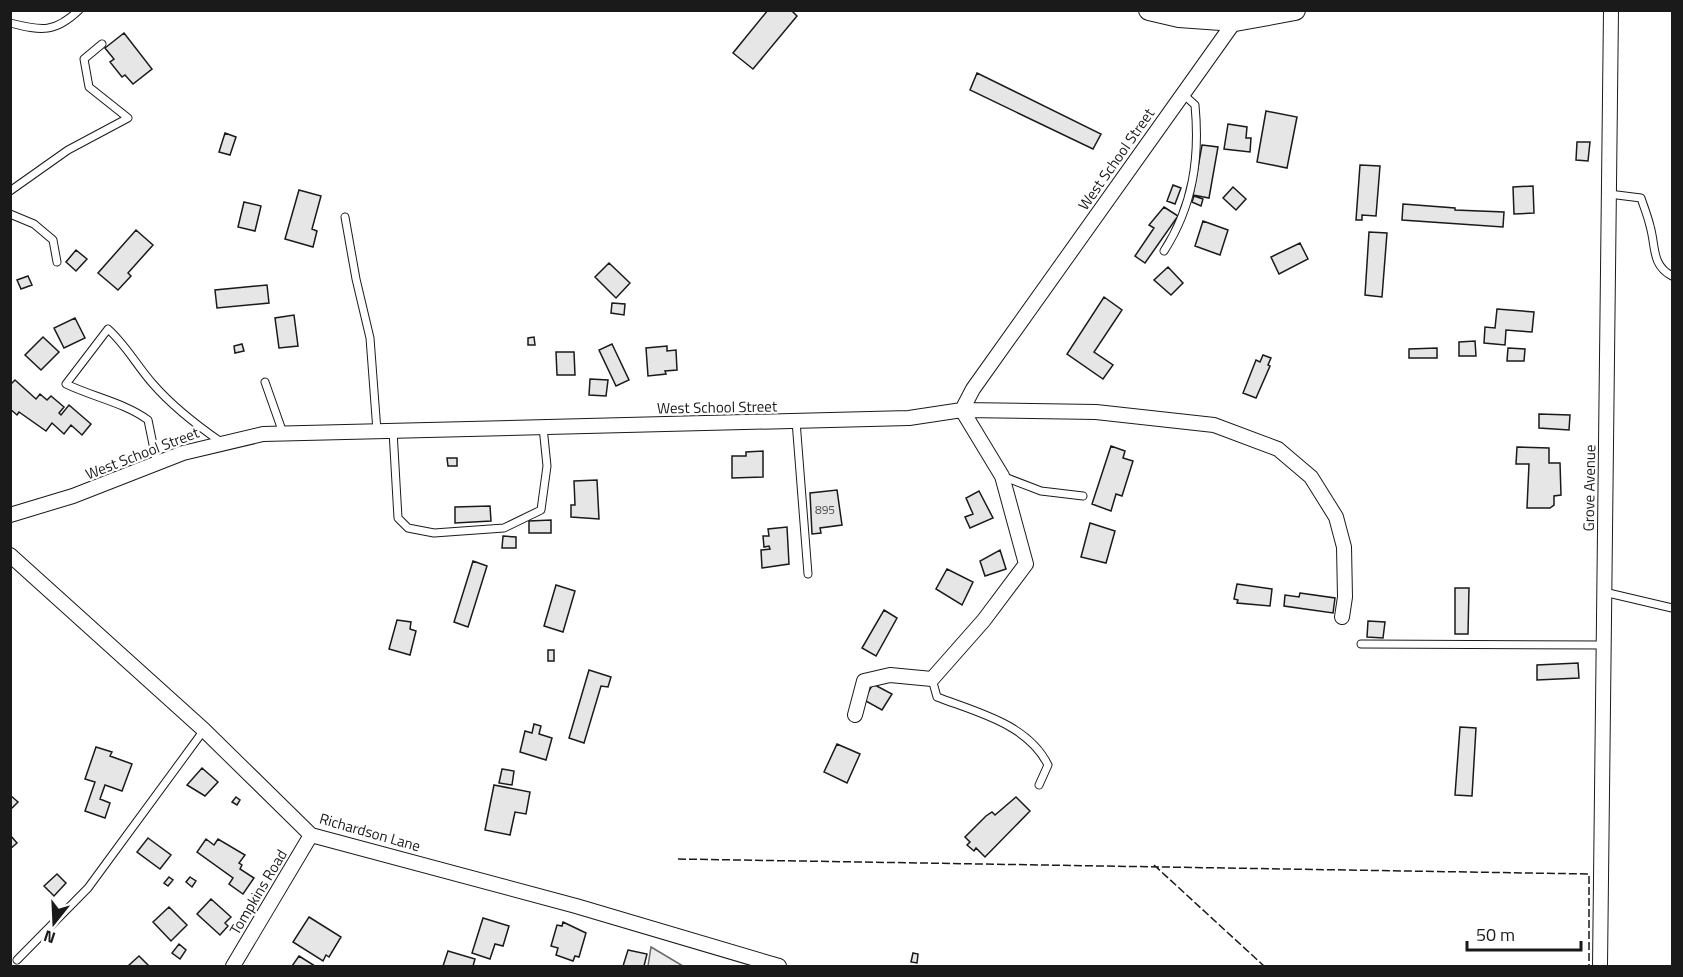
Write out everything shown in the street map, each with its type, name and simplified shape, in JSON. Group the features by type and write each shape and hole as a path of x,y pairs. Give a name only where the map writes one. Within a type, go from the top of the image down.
{"main road":[{"path":"1149,10 1179,17 1235,21 1295,10"}],"street":[{"name":"Grove Avenue","path":"1600,966 1611,10"},
{"name":"West School Street","path":"10,515 73,496 221,442 283,433 909,418 962,411 973,389 1235,21"},
{"path":"855,715 864,681 890,675 932,679 984,620 1026,564 1002,476 962,411"},
{"path":"962,411 1096,412 1214,425 1278,449 1311,477 1336,517 1344,547 1345,597 1342,617"},
{"name":"Richardson Lane","path":"10,555 204,730 312,834 576,906 779,966"},
{"name":"Tompkins Road","path":"233,966 312,834"}],"lane":[{"path":"10,23 37,30 63,26 79,10"},
{"path":"10,191 68,150 128,118 89,87 84,59 102,44"},
{"path":"1164,251 1180,225 1188,206 1195,162 1197,128 1195,105 1183,94"},
{"path":"1609,194 1641,198 1651,228 1653,253 1663,271 1672,276"},
{"path":"10,214 34,225 53,240 57,262"},
{"path":"345,217 370,338 377,431"},
{"path":"157,464 148,420 135,410 94,398 66,384 108,329 123,342 152,382 182,415 221,442"},
{"path":"266,382 283,433"},
{"path":"796,421 808,574"},
{"path":"393,431 398,518 408,528 434,532 504,528 541,510 547,466 543,427"},
{"path":"1002,476 1041,491 1083,496"},
{"path":"1604,592 1672,608"},
{"path":"1361,644 1604,645"},
{"path":"932,679 937,697 1023,734 1040,750 1048,765 1039,785"},
{"path":"17,960 88,888 204,730"}],"shaded area":[{"path":"651,947 683,966 648,966"}],"building":[{"path":"768,10 791,10 797,16 753,69 733,53"},
{"path":"124,33 152,69 133,84 125,75 122,77 110,62 114,59 105,48"},
{"path":"977,73 1101,134 1093,149 970,90"},
{"path":"1266,111 1297,117 1287,168 1257,162"},
{"path":"1228,124 1247,127 1246,138 1251,138 1250,152 1224,149"},
{"path":"225,133 236,137 230,155 219,152"},
{"path":"1577,142 1590,142 1588,161 1576,160"},
{"path":"1202,145 1218,147 1209,198 1193,195"},
{"path":"1360,165 1380,166 1376,216 1362,215 1362,220 1356,220"},
{"path":"1173,185 1181,188 1175,204 1167,201"},
{"path":"1533,186 1534,213 1514,214 1513,187"},
{"path":"1233,187 1246,199 1236,210 1223,198"},
{"path":"299,190 321,196 312,229 317,231 313,247 285,239"},
{"path":"1194,196 1203,199 1201,206 1192,202"},
{"path":"244,202 261,206 255,231 238,227"},
{"path":"1403,204 1455,208 1455,210 1504,212 1503,227 1402,220"},
{"path":"1164,207 1178,216 1145,263 1135,256 1154,228 1149,225"},
{"path":"1203,221 1228,230 1220,255 1195,246"},
{"path":"136,230 153,245 128,273 131,276 118,290 98,273"},
{"path":"1369,232 1387,233 1382,297 1365,295"},
{"path":"1300,243 1308,259 1279,274 1271,257"},
{"path":"76,250 87,259 76,271 66,262"},
{"path":"609,263 630,283 616,298 595,277"},
{"path":"1168,267 1183,283 1171,295 1154,280"},
{"path":"28,276 32,285 21,289 17,280"},
{"path":"267,285 269,303 217,308 215,290"},
{"path":"1104,297 1122,310 1094,352 1113,365 1103,379 1067,354"},
{"path":"612,303 625,304 624,315 611,313"},
{"path":"1497,309 1534,312 1532,332 1506,330 1505,345 1484,343 1485,327 1495,328"},
{"path":"294,315 298,346 279,348 275,318"},
{"path":"75,318 85,338 64,348 54,328"},
{"path":"43,337 59,352 41,370 25,355"},
{"path":"534,337 535,345 528,345 528,338"},
{"path":"1475,341 1476,356 1459,356 1459,342"},
{"path":"242,344 244,351 235,353 234,346"},
{"path":"612,344 629,380 616,386 599,350"},
{"path":"667,346 667,351 676,350 677,370 648,376 646,348"},
{"path":"1437,348 1437,358 1409,358 1409,349"},
{"path":"1508,348 1525,349 1524,361 1507,361"},
{"path":"556,352 574,352 575,375 557,375"},
{"path":"1263,355 1271,358 1268,365 1270,366 1256,398 1243,393 1256,360 1260,362"},
{"path":"590,379 608,380 606,396 589,395"},
{"path":"15,380 36,399 40,394 47,400 51,396 64,407 59,413 61,415 69,405 91,424 82,435 71,425 64,434 52,423 46,431 19,412 17,415 10,409 10,385"},
{"path":"1539,414 1570,415 1569,430 1539,428"},
{"path":"1111,446 1125,451 1123,458 1133,461 1122,496 1116,494 1111,511 1092,504"},
{"path":"1517,447 1549,448 1549,463 1560,463 1561,495 1554,496 1554,505 1550,508 1527,508 1529,464 1516,464"},
{"path":"763,451 763,477 732,478 732,456 746,456 746,452"},
{"path":"447,458 457,458 457,466 448,466"},
{"path":"597,480 599,519 571,517 571,505 575,505 574,481"},
{"path":"837,490 842,525 820,528 821,533 812,534 810,493"},
{"path":"979,491 993,518 970,528 965,517 973,514 966,498"},
{"path":"490,506 491,521 455,523 455,507"},
{"path":"551,520 551,533 529,533 529,521"},
{"path":"1090,523 1115,531 1106,563 1081,557"},
{"path":"787,527 789,564 762,568 761,550 770,549 769,546 764,547 763,536 769,536 768,529"},
{"path":"503,536 516,537 516,548 502,548"},
{"path":"1000,550 1006,569 985,576 980,561"},
{"path":"473,561 487,566 468,627 454,622"},
{"path":"947,569 973,582 962,605 936,589"},
{"path":"1237,584 1272,589 1270,606 1237,603 1238,600 1234,599"},
{"path":"556,585 575,591 563,632 544,626"},
{"path":"1455,588 1469,588 1468,634 1455,634"},
{"path":"1300,593 1335,598 1333,613 1284,606 1285,595 1299,597"},
{"path":"884,610 897,618 876,656 862,648"},
{"path":"397,620 411,622 410,629 416,631 410,655 389,649"},
{"path":"1368,621 1385,622 1383,638 1367,637"},
{"path":"548,650 554,650 554,661 548,661"},
{"path":"1578,663 1579,678 1537,680 1537,665"},
{"path":"589,670 611,677 608,687 601,686 584,743 569,738"},
{"path":"873,684 892,694 882,710 864,700"},
{"path":"534,724 541,726 539,734 552,738 546,760 520,752 525,731 532,733"},
{"path":"1460,727 1476,728 1472,796 1455,795"},
{"path":"837,744 860,754 847,783 824,772"},
{"path":"96,747 112,752 110,756 132,764 122,791 105,785 100,799 110,803 105,818 85,811 95,782 85,779"},
{"path":"202,768 218,782 205,796 187,785"},
{"path":"502,769 514,771 512,785 499,783"},
{"path":"494,785 530,792 526,814 515,812 510,835 485,830"},
{"path":"10,795 18,802 10,810"},
{"path":"236,797 240,800 237,805 232,802"},
{"path":"1016,797 1030,811 985,857 976,848 974,851 967,845 970,842 965,837 986,816 992,812 995,815"},
{"path":"10,835 17,843 10,849"},
{"path":"148,838 171,855 160,869 137,852"},
{"path":"206,839 214,845 218,839 245,855 239,863 242,865 240,869 254,878 243,894 229,884 233,878 197,852"},
{"path":"57,874 66,883 54,896 44,886"},
{"path":"169,877 173,880 168,886 164,883"},
{"path":"190,877 196,881 192,887 186,882"},
{"path":"211,899 231,917 225,923 228,926 220,935 197,914"},
{"path":"169,907 187,925 171,941 153,922"},
{"path":"309,917 341,937 329,957 326,955 323,961 293,942"},
{"path":"483,918 509,926 503,946 495,944 490,959 472,953"},
{"path":"563,922 586,933 579,957 575,956 573,961 556,955 558,948 551,946 557,925 562,926"},
{"path":"179,944 186,950 180,959 172,953"},
{"path":"628,950 647,954 644,966 623,966"},
{"path":"448,951 475,959 473,966 443,966"},
{"path":"913,953 918,954 917,963 911,962"},
{"path":"139,956 149,966 128,966"},
{"path":"299,956 315,966 292,966"}],"fence":[{"path":"678,859 1589,874 1589,966"},
{"path":"1154,865 1264,966"}]}
